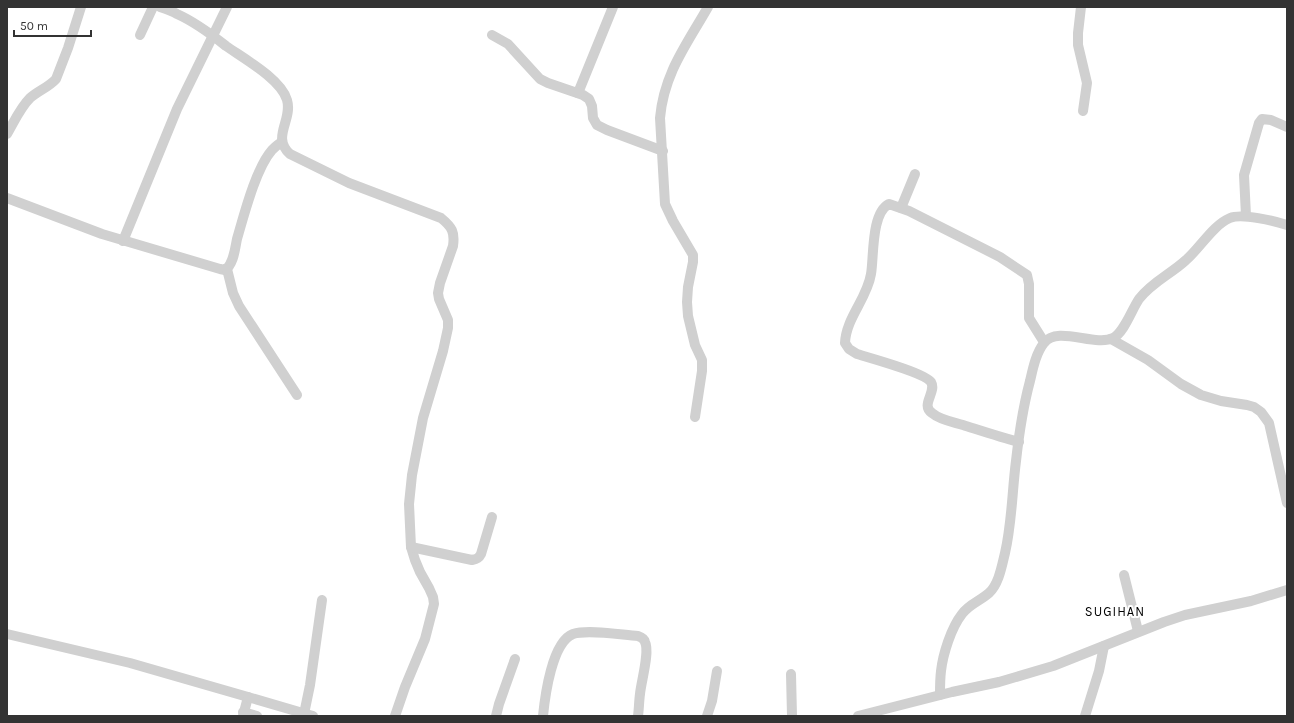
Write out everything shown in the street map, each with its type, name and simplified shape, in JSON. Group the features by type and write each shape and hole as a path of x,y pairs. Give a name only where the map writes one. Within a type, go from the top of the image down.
{"street":[{"path":"7,134 26,103 38,91 53,83 56,79 81,7"},
{"path":"140,35 153,7"},
{"path":"160,7 177,14 213,35 263,72 280,87 287,98 289,107 282,142 285,150 296,158 349,183 441,218 452,229 454,240 453,246 438,293 448,320 448,328 443,351 423,418 412,475 409,504 411,547 415,560 433,597 434,604 425,639 404,687 395,716"},
{"path":"124,241 177,110 227,7"},
{"path":"578,94 612,7"},
{"path":"695,417 702,371 702,360 695,345 688,316 688,287 693,255 672,221 665,204 660,118 662,101 668,80 681,52 708,7"},
{"path":"1081,7 1078,45 1087,83 1083,111"},
{"path":"492,35 508,44 540,79 589,99 591,102 593,118 597,125 663,151"},
{"path":"1246,216 1244,175 1259,123 1262,119 1266,119 1287,127"},
{"path":"282,142 271,150 261,168 243,217 232,261 227,269 233,293 239,306 297,395"},
{"path":"901,208 915,174"},
{"path":"7,198 102,234 220,269 227,269"},
{"path":"1019,442 932,414 929,411 928,406 932,386 931,382 916,373 856,354 849,349 845,343 847,330 869,283 874,234 886,206 889,204 910,212 1000,257 1027,275 1030,284 1029,318 1044,342"},
{"path":"940,695 941,672 944,655 949,639 957,622 966,609 990,592 998,577 1005,552 1011,520 1019,442 1027,393 1033,367 1044,342 1047,339 1056,336 1105,341 1116,337 1138,301 1147,290 1187,260 1209,235 1223,222 1230,218 1246,216 1287,225"},
{"path":"1111,339 1143,357 1180,384 1201,395 1221,401 1247,405 1254,407 1261,412 1269,423 1287,503"},
{"path":"411,547 476,559 480,557 492,516"},
{"path":"1124,575 1138,632"},
{"path":"858,716 998,682 1053,666 1185,615 1251,601 1287,590"},
{"path":"7,634 130,663 308,715 310,684 322,600"},
{"path":"543,716 552,666 556,653 566,639 571,635 580,633 638,636 644,638 647,646 646,660 638,716"},
{"path":"1085,716 1099,671 1104,646"},
{"path":"496,716 515,659"},
{"path":"707,716 712,701 717,672"},
{"path":"791,674 792,716"},
{"path":"248,697 243,714 257,716"}],"district":[{"name":"SUGIHAN","path":"1115,611"}]}
